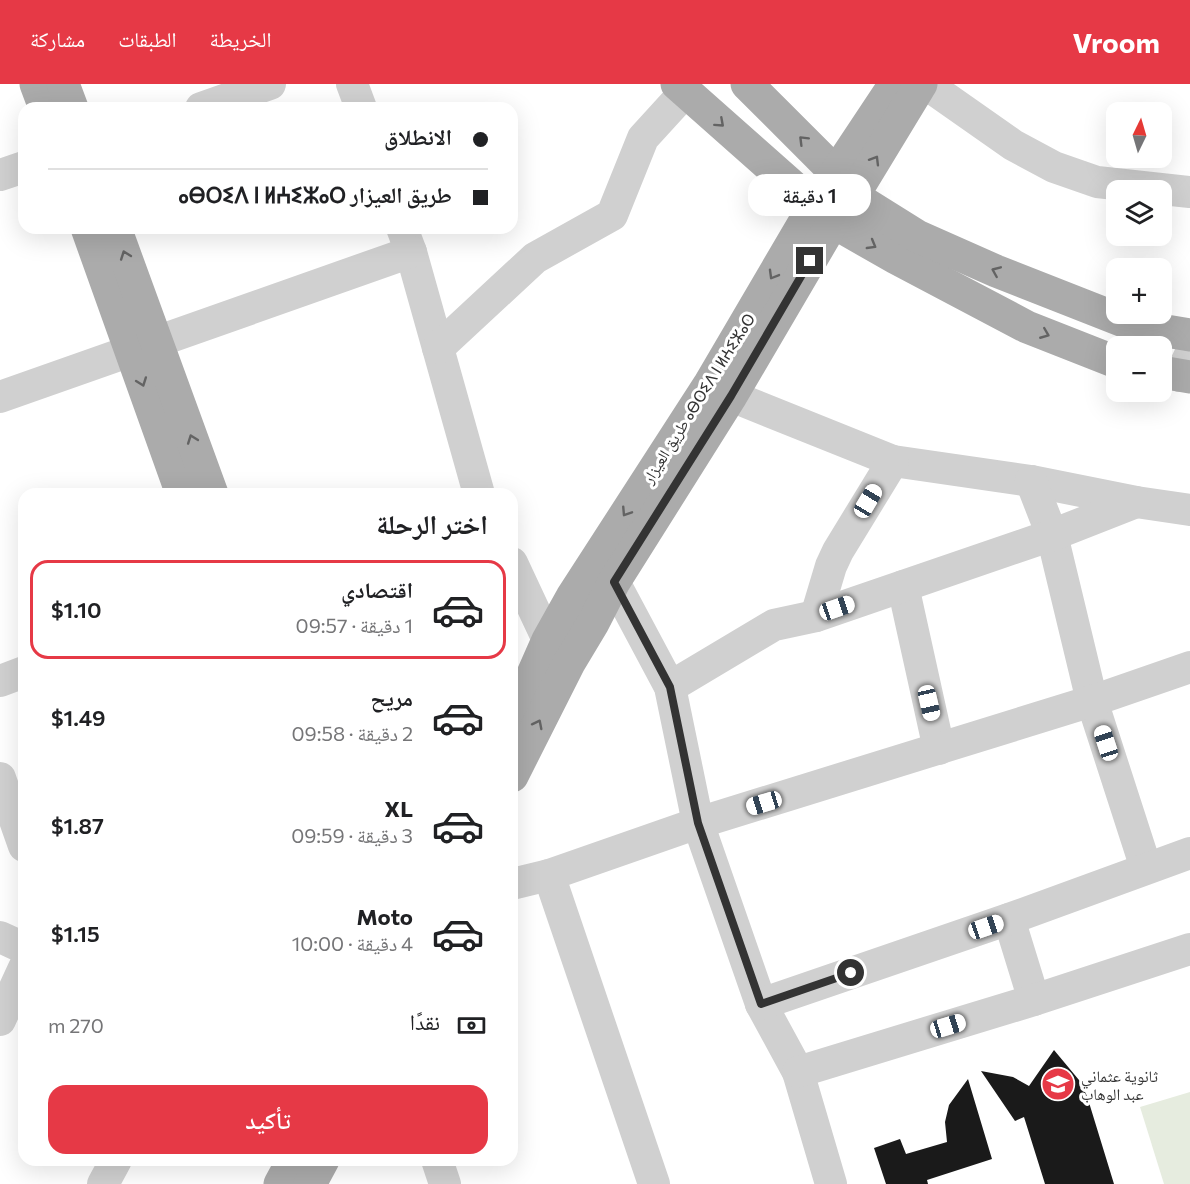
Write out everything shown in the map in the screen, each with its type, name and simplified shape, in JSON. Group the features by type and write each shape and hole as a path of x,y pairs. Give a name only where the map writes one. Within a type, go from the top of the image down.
{"main road":[{"path":"36,84 43,102"},
{"path":"63,84 70,102"},
{"path":"747,84 844,185 917,236 996,271 1136,326 1190,335"},
{"name":"طريق العيزار ⴰⴱⵔⵉⴷ ⵏ ⵍⵄⵉⵣⴰⵔ","path":"844,185 895,84"},
{"name":"طريق العيزار ⴰⴱⵔⵉⴷ ⵏ ⵍⵄⵉⵣⴰⵔ","path":"518,700 558,652 593,623 720,391 823,214 923,84"},
{"path":"681,88 823,214 906,264 1027,327 1106,358"},
{"path":"90,234 209,488"},
{"path":"116,234 180,488"},
{"name":"طريق العيزار ⴰⴱⵔⵉⴷ ⵏ ⵍⵄⵉⵣⴰⵔ","path":"518,760 558,652 572,597 720,391"},
{"path":"280,1184 290,1166"},
{"path":"310,1184 320,1166"}],"street":[{"path":"218,102 270,84"},
{"path":"352,84 359,102"},
{"path":"923,84 1013,145 1054,167 1097,182 1190,192"},
{"path":"438,348 535,258 612,215 643,138 681,88"},
{"path":"0,175 18,169"},
{"path":"0,397 144,347 407,240 476,488"},
{"path":"720,391 892,461 1031,481 1190,510"},
{"path":"816,616 831,566 838,551 892,461"},
{"path":"1031,481 1052,535 1092,701 1146,868"},
{"path":"670,687 774,625 816,616 1052,535 1137,502"},
{"path":"518,575 558,652"},
{"path":"614,582 670,687 698,823 761,1004 798,1072 831,1184"},
{"path":"903,586 939,749"},
{"path":"518,883 549,875 698,823 1092,701 1190,668"},
{"path":"0,681 18,674"},
{"path":"0,778 18,829"},
{"path":"761,1004 1009,919 1190,853"},
{"path":"549,875 654,1184"},
{"path":"1009,919 1034,1000"},
{"path":"0,937 18,945"},
{"path":"798,1072 1034,1000 1190,949"},
{"path":"0,1020 18,981"},
{"path":"103,1184 113,1166"},
{"path":"439,1166 445,1184"}],"shaded area":[{"path":"1190,1092 1190,1184 1164,1184 1140,1107"}],"building":[{"path":"1054,1050 1079,1080 1087,1096 1114,1184 1045,1184 1024,1117 1015,1121 981,1071 1013,1077 1029,1086"},
{"path":"968,1079 992,1159 927,1180 928,1184 886,1184 874,1148 900,1139 906,1154 947,1142 945,1122 949,1105"}],"place":[{"name":"ثانوية عثماني عبد الوهاب","path":"1058,1084"}],"route":[{"path":"810,261 731,396 614,582 670,687 698,823 761,1004 851,973"}]}
